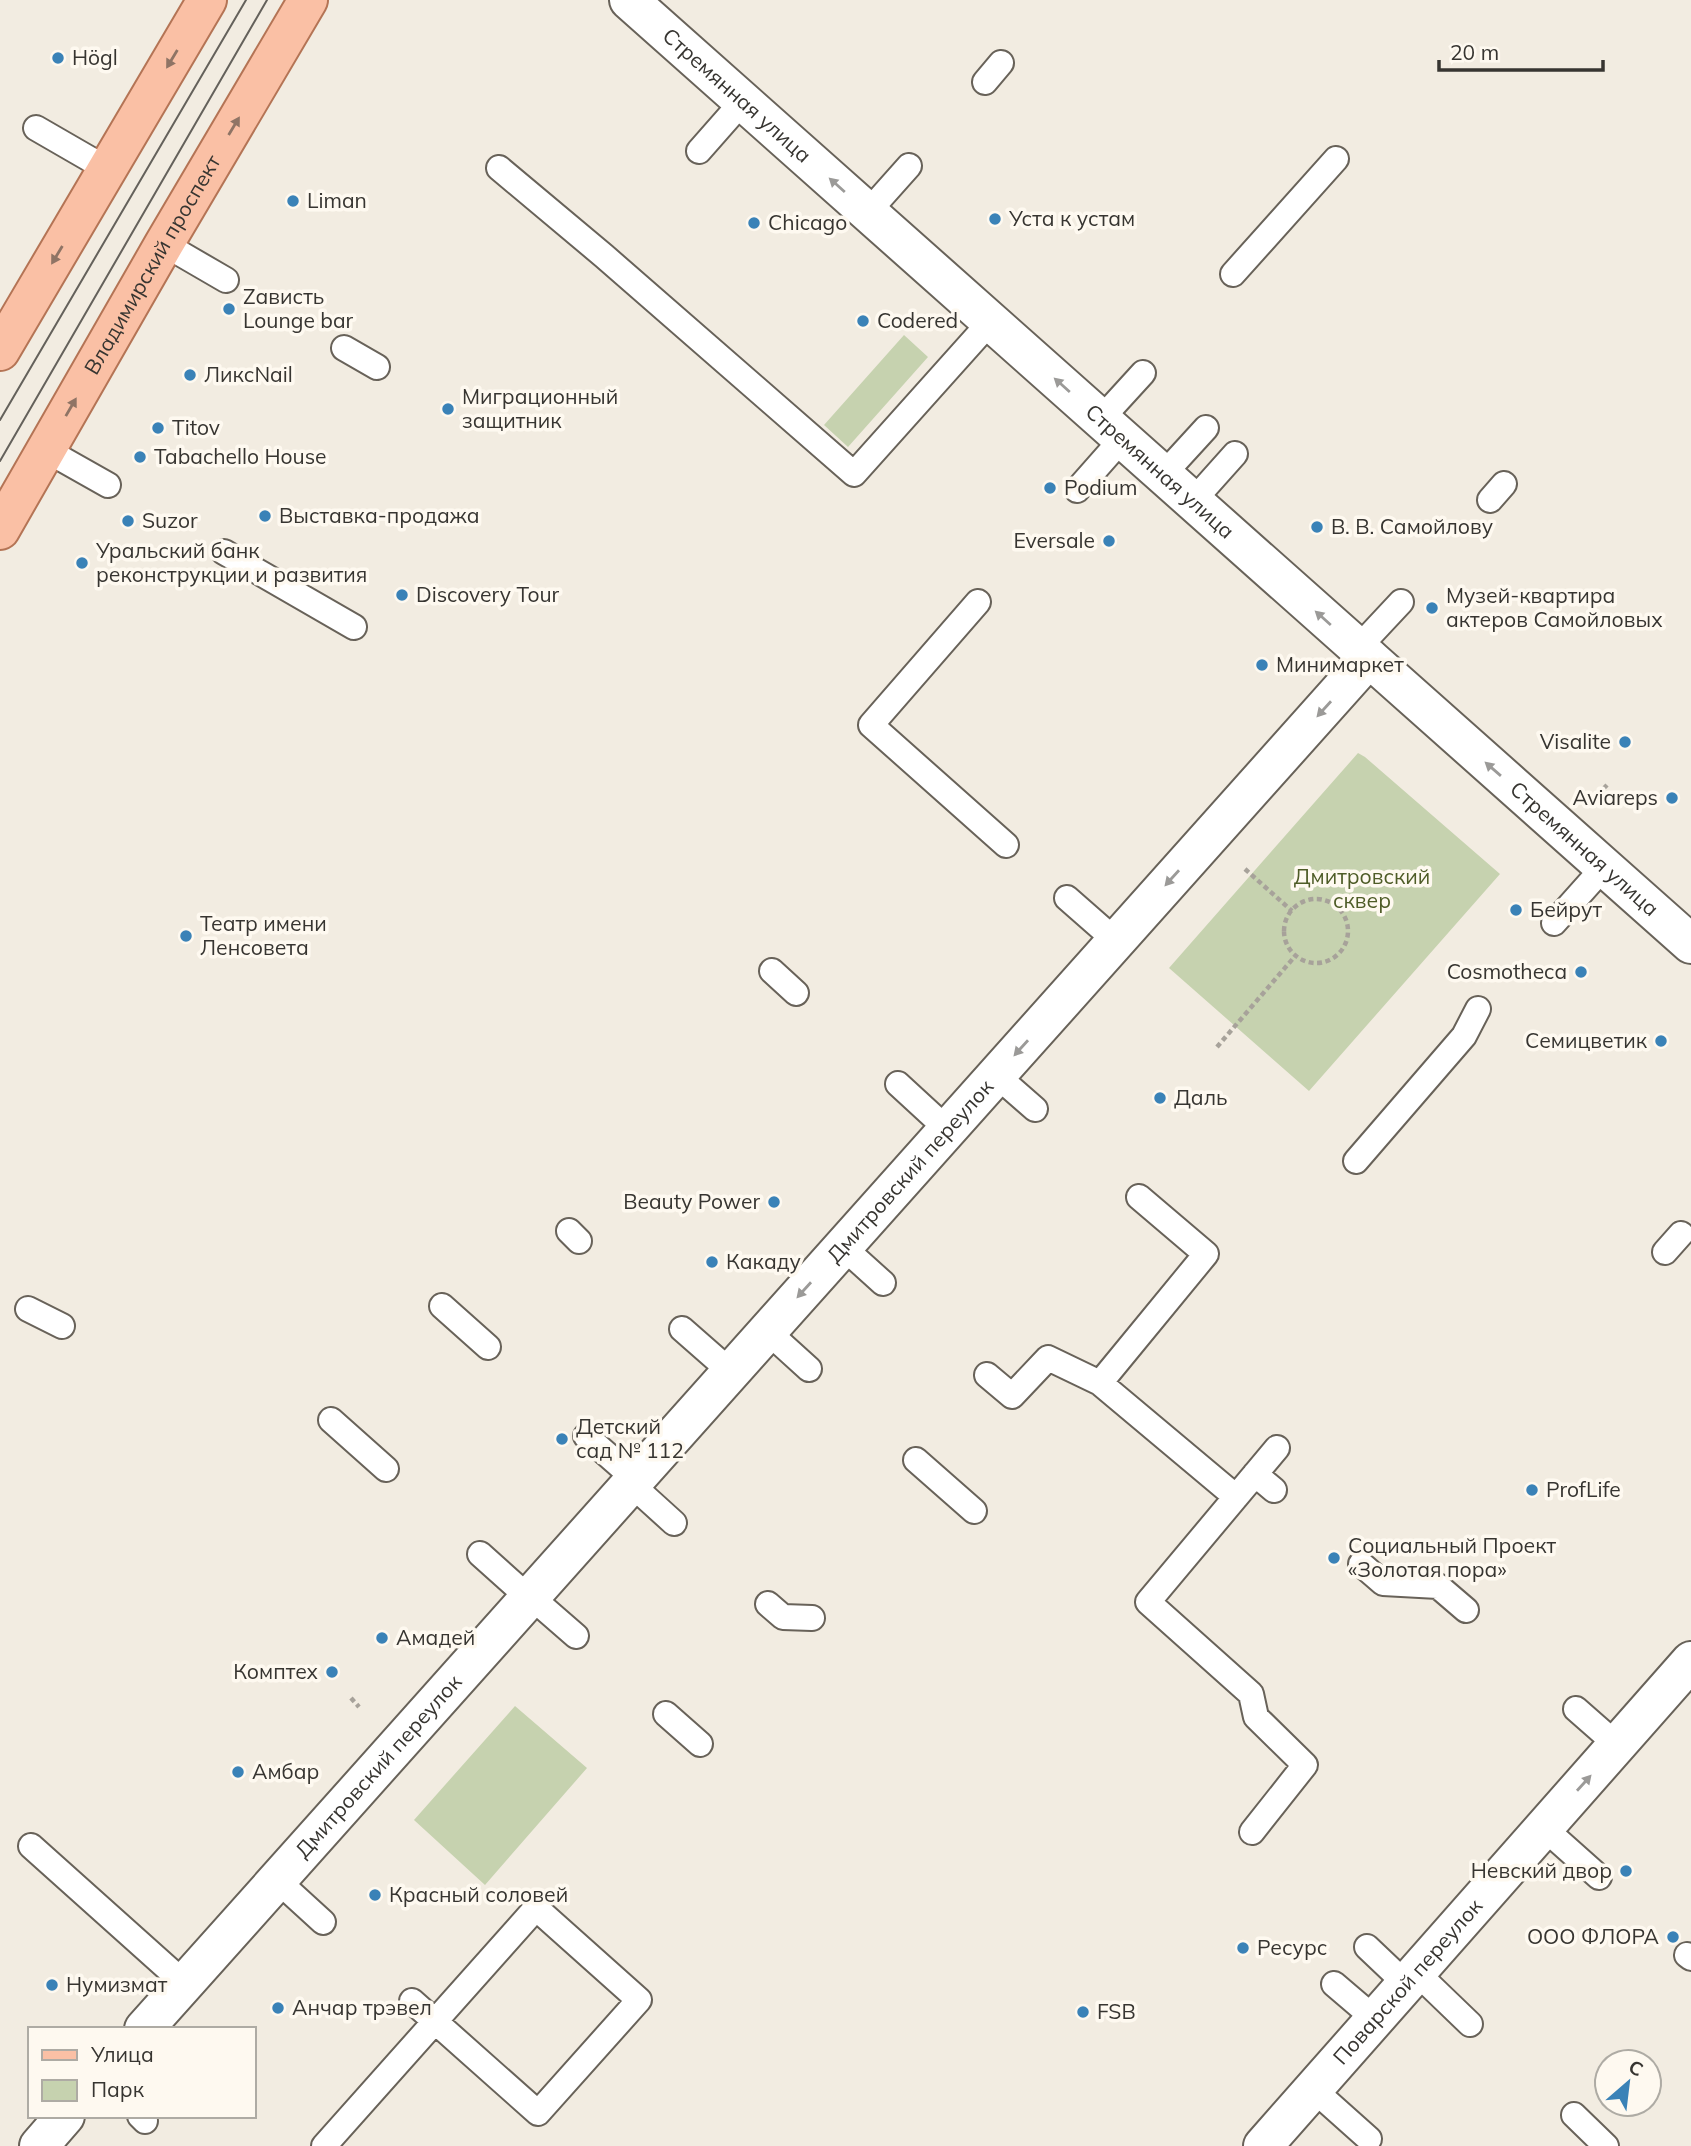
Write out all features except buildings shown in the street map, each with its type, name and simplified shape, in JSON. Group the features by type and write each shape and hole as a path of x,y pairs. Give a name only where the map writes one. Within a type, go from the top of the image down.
{"main road":[{"path":"0,351 207,0"},
{"name":"Владимирский проспект","path":"0,530 308,0"}],"street":[{"name":"Стремянная улица","path":"644,5 743,101 1691,944"},
{"name":"Дмитровский переулок","path":"146,2027 1116,941 1364,653"},
{"name":"Поварской переулок","path":"1263,2146 1617,1745 1688,1669"},
{"path":"39,2146 63,2118"}],"lane":[{"path":"985,82 1001,63"},
{"path":"699,151 743,101"},
{"path":"36,128 107,169"},
{"path":"1233,274 1336,159"},
{"path":"868,212 909,166"},
{"path":"499,168 611,248 854,474 991,321"},
{"path":"164,244 226,280"},
{"path":"344,348 377,367"},
{"path":"1077,490 1143,373"},
{"path":"1163,475 1206,428"},
{"path":"46,450 108,485"},
{"path":"1193,501 1235,454"},
{"path":"224,552 354,626"},
{"path":"1364,653 1401,601"},
{"path":"978,603 871,725 1006,845"},
{"path":"1554,923 1604,867"},
{"path":"1067,898 1116,941"},
{"path":"772,971 796,993"},
{"path":"1356,1161 1464,1036 1478,1009"},
{"path":"996,1075 1035,1109"},
{"path":"898,1084 948,1129"},
{"path":"1100,1382 1206,1254 1139,1197"},
{"path":"843,1247 883,1283"},
{"path":"442,1306 488,1347"},
{"path":"29,1308 62,1326"},
{"path":"681,1329 731,1372"},
{"path":"767,1331 809,1368"},
{"path":"988,1375 1012,1396 1048,1358 1100,1382 1236,1497"},
{"path":"331,1420 386,1469"},
{"path":"586,1436 674,1523"},
{"path":"1252,1832 1306,1765 1256,1717 1251,1694 1148,1601 1277,1448"},
{"path":"916,1460 974,1511"},
{"path":"1255,1474 1275,1490"},
{"path":"480,1554 576,1636"},
{"path":"1361,1564 1383,1583 1438,1586 1466,1609"},
{"path":"768,1604 783,1617 812,1618"},
{"path":"1576,1709 1617,1745"},
{"path":"666,1714 700,1744"},
{"path":"1544,1828 1599,1877"},
{"path":"31,1846 184,1983"},
{"path":"277,1880 323,1922"},
{"path":"324,2146 434,2021 536,1908 639,2000 538,2113 434,2021 412,2001"},
{"path":"1367,1947 1470,2024"},
{"path":"1334,1984 1375,2019"},
{"path":"1313,2089 1370,2139"},
{"path":"1574,2115 1606,2146"}],"path":[{"path":"1598,794 1607,785"},
{"path":"1245,870 1292,911"},
{"path":"1316,898 1340,908 1347,921 1348,937 1339,952 1321,963 1304,961 1290,950 1285,937 1285,924 1292,911 1301,902 1316,898"},
{"path":"1217,1047 1296,955"},
{"path":"351,1698 359,1707"}],"green space":[{"path":"904,335 928,357 848,447 824,425"},
{"name":"Дмитровский сквер","path":"1358,753 1500,874 1309,1091 1169,968"},
{"path":"515,1706 587,1768 485,1885 414,1820"}],"tram line":[{"path":"0,420 246,0"},
{"path":"0,461 267,0"}],"place":[{"name":"Högl","path":"58,58"},
{"name":"Liman","path":"293,201"},
{"name":"Уста к устам","path":"995,219"},
{"name":"Chicago","path":"754,223"},
{"name":"Zависть Lounge bar","path":"229,309"},
{"name":"Codered","path":"863,321"},
{"name":"ЛиксNail","path":"190,375"},
{"name":"Миграционный защитник","path":"448,409"},
{"name":"Titov","path":"158,428"},
{"name":"Tabachello House","path":"140,457"},
{"name":"Podium","path":"1050,488"},
{"name":"Выставка-продажа","path":"265,516"},
{"name":"Suzor","path":"128,521"},
{"name":"В. В. Самойлову","path":"1317,527"},
{"name":"Eversale","path":"1109,541"},
{"name":"Уральский банк реконструкции и развития","path":"82,563"},
{"name":"Discovery Tour","path":"402,595"},
{"name":"Музей-квартира актеров Самойловых","path":"1432,608"},
{"name":"Минимаркет","path":"1262,665"},
{"name":"Visalite","path":"1625,742"},
{"name":"Aviareps","path":"1672,798"},
{"name":"Бейрут","path":"1516,910"},
{"name":"Театр имени Ленсовета","path":"186,936"},
{"name":"Cosmotheca","path":"1581,972"},
{"name":"Семицветик","path":"1661,1041"},
{"name":"Даль","path":"1160,1098"},
{"name":"Beauty Power","path":"774,1202"},
{"name":"Какаду","path":"712,1262"},
{"name":"Детский сад № 112","path":"562,1439"},
{"name":"ProfLife","path":"1532,1490"},
{"name":"Социальный Проект «Золотая пора»","path":"1334,1558"},
{"name":"Амадей","path":"382,1638"},
{"name":"Комптех","path":"332,1672"},
{"name":"Амбар","path":"238,1772"},
{"name":"Невский двор","path":"1626,1871"},
{"name":"Красный соловей","path":"375,1895"},
{"name":"ООО ФЛОРА","path":"1673,1937"},
{"name":"Ресурс","path":"1243,1948"},
{"name":"Нумизмат","path":"52,1985"},
{"name":"Анчар трэвел","path":"278,2008"},
{"name":"FSB","path":"1083,2012"}]}
